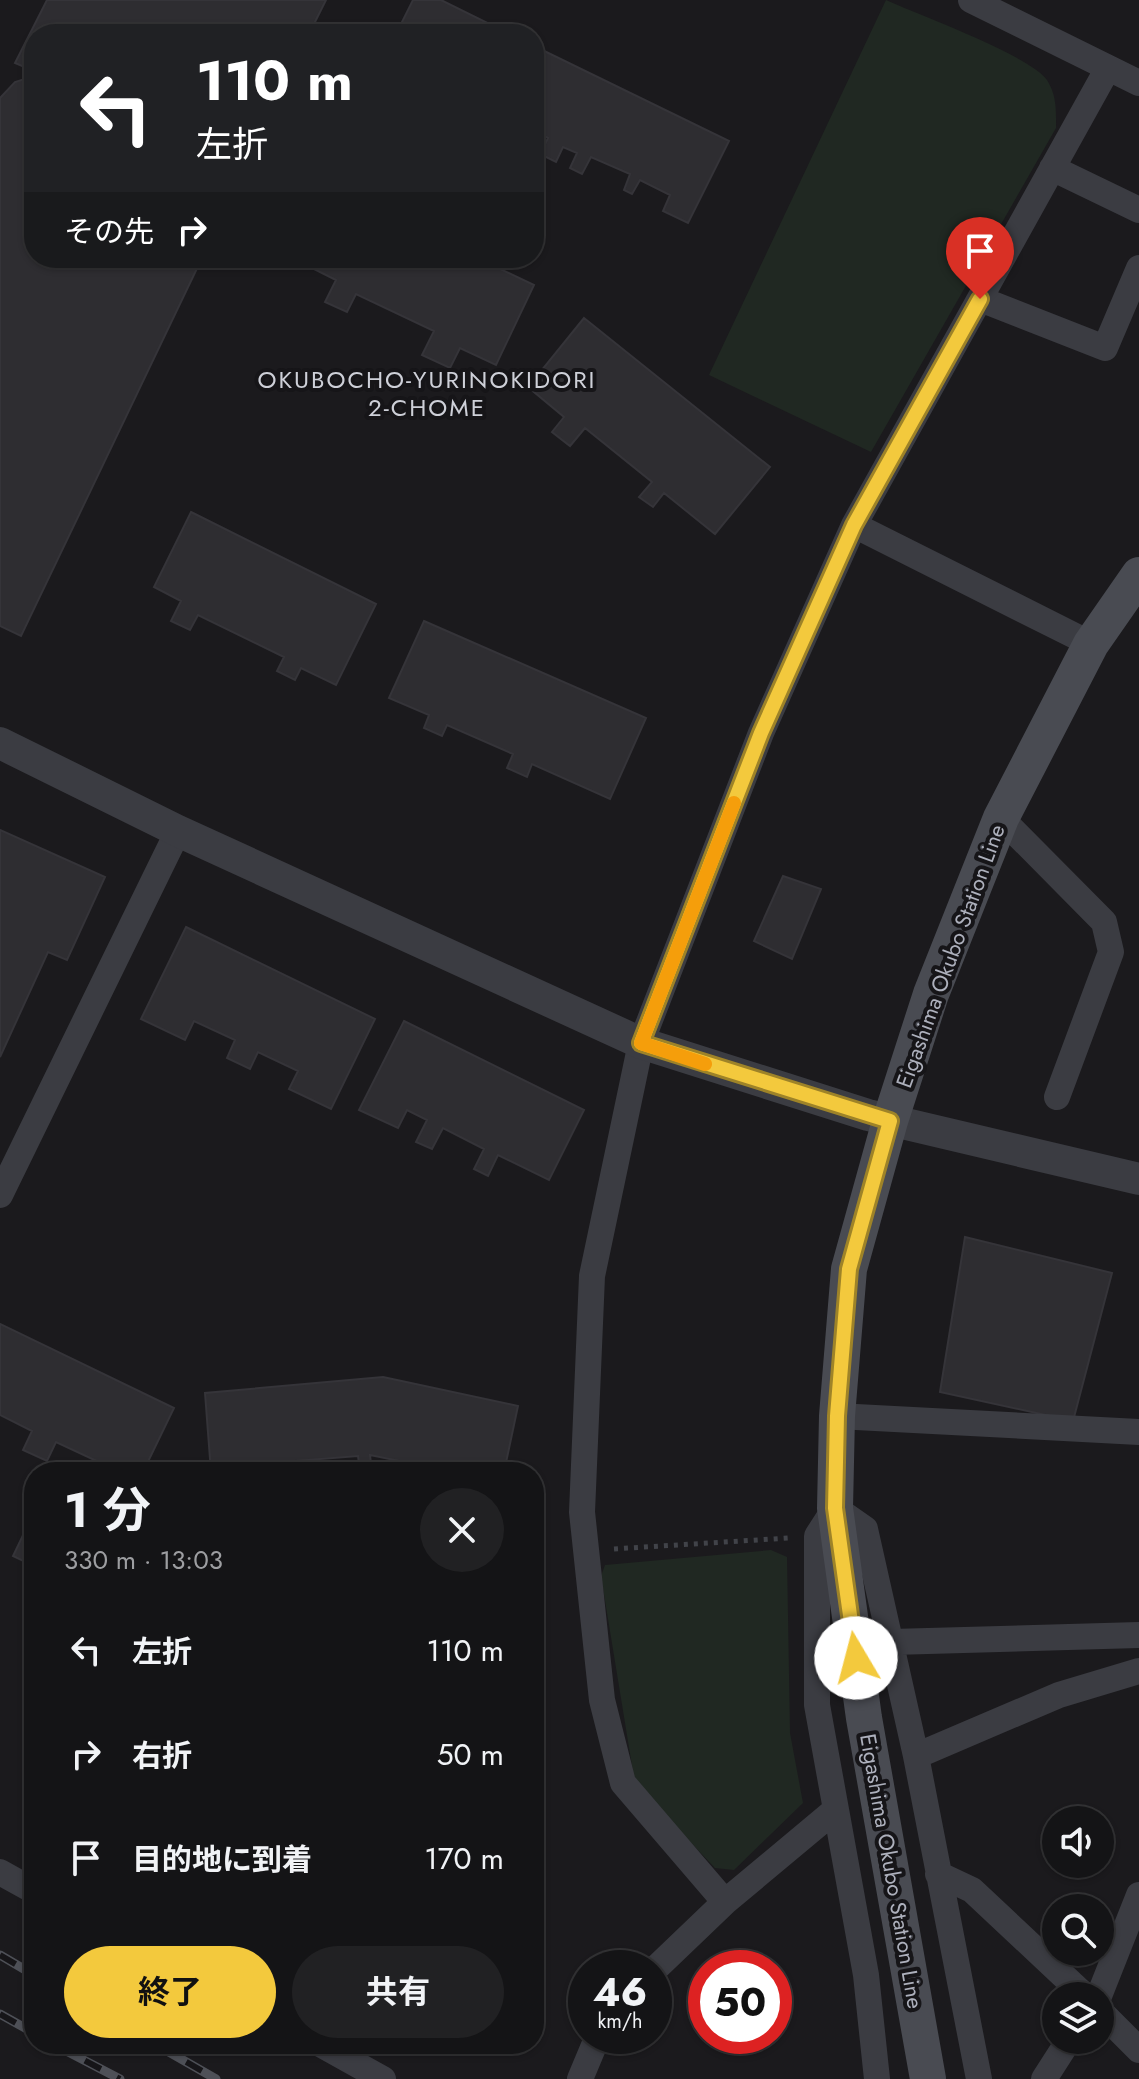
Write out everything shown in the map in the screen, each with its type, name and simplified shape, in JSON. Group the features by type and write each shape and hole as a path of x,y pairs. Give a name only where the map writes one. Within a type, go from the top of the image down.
{"main road":[{"name":"Eigashima Okubo Station Line","path":"928,2079 826,1522 849,1269 890,1121 931,994 1001,818 1091,644 1139,575"}],"street":[{"path":"971,0 1139,83"},
{"path":"725,1902 623,1783 602,1700 582,1512 592,1276 641,1043 761,733 854,525 1108,68"},
{"path":"1052,168 1139,210"},
{"path":"980,299 1105,348 1139,268"},
{"path":"854,525 1091,644"},
{"path":"0,743 178,831 641,1043 890,1121 1139,1179"},
{"path":"1001,818 1104,922 1111,952 1057,1097"},
{"path":"0,1195 178,831"},
{"path":"837,1416 1139,1432"},
{"path":"877,2079 866,1975 817,1705 826,1522 865,1529 916,1756 979,2079"},
{"path":"892,1642 1139,1635"},
{"path":"916,1756 1059,1695 1139,1671"},
{"path":"672,1953 725,1902 834,1811"},
{"path":"0,1872 24,1885"},
{"path":"938,1874 972,1890 1070,1982"},
{"path":"1105,1982 1139,1895"},
{"path":"1114,2025 1139,2050"},
{"path":"338,2054 383,2079"},
{"path":"580,2079 590,2054"},
{"path":"1044,2079 1060,2054"}],"path":[{"path":"585,1551 826,1522"}],"shaded area":[{"path":"886,0 997,48 1036,70 1047,80 1053,92 1056,128 871,452 709,375"},
{"path":"771,1550 787,1557 790,1733 803,1803 734,1870 715,1868 635,1784 601,1576 605,1565"}],"building":[{"path":"47,0 326,0 314,24 35,24"},
{"path":"413,0 441,0 490,24 401,24"},
{"path":"24,45 24,67 15,63"},
{"path":"544,51 729,141 688,223 663,211 670,195 640,180 632,194 624,190 630,174 591,157 582,174 570,168 577,153 563,147 556,162 544,156 548,138 544,136"},
{"path":"24,79 24,268 197,268 21,636 0,626 0,98 15,82"},
{"path":"312,268 498,268 534,285 496,365 460,348 450,368 422,355 434,331 356,294 347,312 325,302 336,280"},
{"path":"584,318 770,467 715,534 664,493 653,507 639,497 652,482 585,428 570,446 552,432 564,417 528,387"},
{"path":"191,512 376,604 336,685 301,668 295,680 277,671 284,657 198,615 190,630 171,621 181,601 154,587"},
{"path":"424,621 646,718 610,799 532,764 527,777 507,768 513,754 447,725 442,736 424,728 429,715 389,698"},
{"path":"0,830 105,877 67,960 48,952 0,1057"},
{"path":"783,876 821,889 792,959 754,941"},
{"path":"186,927 375,1019 331,1109 289,1089 298,1071 258,1052 250,1069 227,1058 235,1040 194,1021 185,1040 141,1019"},
{"path":"404,1021 584,1110 549,1180 498,1155 488,1176 474,1169 484,1149 443,1128 432,1149 416,1142 427,1120 407,1110 398,1128 359,1110"},
{"path":"965,1237 1112,1273 1073,1421 940,1392"},
{"path":"0,1324 174,1408 148,1462 99,1462 56,1442 47,1461 23,1450 32,1431 0,1415"},
{"path":"383,1377 518,1406 506,1462 404,1462 370,1455 371,1462 359,1462 358,1456 283,1462 210,1462 205,1393"},
{"path":"24,1533 24,1561 13,1556"}],"railway":[{"path":"0,1955 24,1969"},
{"path":"0,2014 24,2027"},
{"path":"72,2054 120,2079"},
{"path":"172,2054 216,2079"}],"slow traffic":[{"path":"705,1064 641,1043 734,803"}],"district":[{"name":"OKUBOCHO-YURINOKIDORI 2-CHOME","path":"427,393"}],"route":[{"path":"856,1658 835,1508 837,1416 849,1269 890,1121 757,1082 641,1043 761,733 854,525 980,299"}]}
